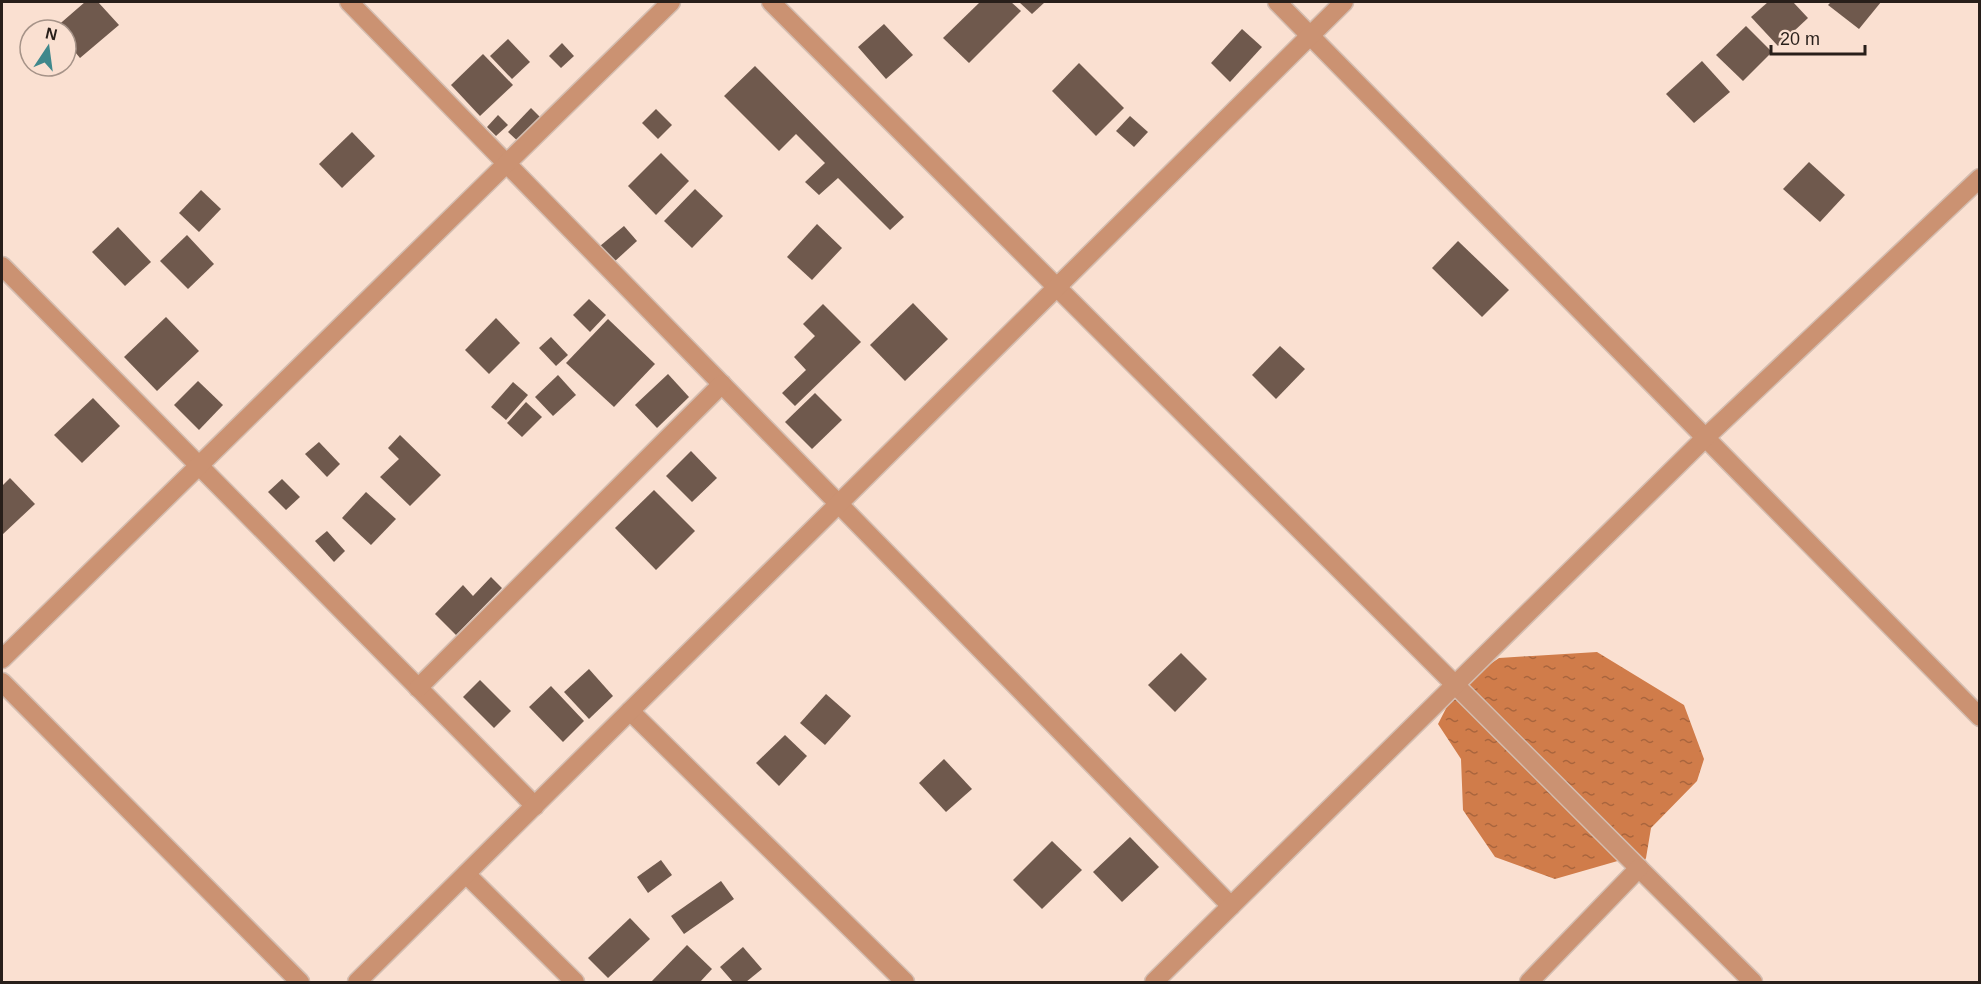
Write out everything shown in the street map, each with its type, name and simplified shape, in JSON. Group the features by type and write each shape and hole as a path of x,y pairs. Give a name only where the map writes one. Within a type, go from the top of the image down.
{"street":[{"path":"349,2 1231,906"},
{"path":"2,659 671,2"},
{"path":"771,2 1753,982"},
{"path":"1278,2 1980,717"},
{"path":"357,982 1344,2"},
{"path":"1154,982 1706,437 1980,178"},
{"path":"2,266 535,806"},
{"path":"418,688 722,384"},
{"path":"2,682 300,982"},
{"path":"630,711 905,982"},
{"path":"1529,982 1639,868"},
{"path":"466,874 575,982"}],"water":[{"path":"1597,652 1684,705 1704,759 1697,781 1651,828 1646,858 1637,876 1628,858 1555,879 1495,857 1463,810 1461,759 1438,724 1457,687 1499,658"}],"building":[{"path":"85,2 98,2 119,25 80,58 78,56 78,18 67,18"},
{"path":"980,2 1011,2 1021,11 969,63 943,38"},
{"path":"1019,2 1045,2 1032,14"},
{"path":"1768,2 1793,2 1808,18 1778,46 1751,17"},
{"path":"1831,2 1881,2 1859,29 1828,5"},
{"path":"884,24 913,55 886,79 858,47"},
{"path":"1746,26 1772,52 1743,81 1716,55"},
{"path":"1242,29 1262,47 1230,82 1211,63"},
{"path":"508,39 530,62 512,79 490,56"},
{"path":"562,43 574,56 561,68 549,56"},
{"path":"483,54 513,85 480,116 451,85"},
{"path":"1702,61 1730,92 1694,123 1666,94"},
{"path":"1079,63 1124,108 1096,136 1052,91"},
{"path":"755,66 904,217 890,230 838,178 819,195 805,182 825,163 796,134 779,151 724,96"},
{"path":"531,108 545,122 522,145 508,132"},
{"path":"656,109 672,125 658,139 642,123"},
{"path":"498,115 508,125 496,136 487,127"},
{"path":"1130,116 1148,132 1134,147 1116,131"},
{"path":"352,132 375,156 342,188 319,164"},
{"path":"661,153 689,181 656,215 628,186"},
{"path":"1809,162 1845,195 1820,222 1783,189"},
{"path":"695,189 723,216 692,248 664,221"},
{"path":"201,190 221,209 199,232 179,213"},
{"path":"817,224 842,248 812,280 787,257"},
{"path":"624,226 637,241 614,262 600,246"},
{"path":"118,227 151,262 125,286 92,252"},
{"path":"187,235 214,264 188,289 160,261"},
{"path":"1458,241 1509,290 1482,317 1432,268"},
{"path":"589,299 606,315 590,332 573,315"},
{"path":"913,303 948,339 905,381 870,345"},
{"path":"823,304 861,342 795,406 782,393 806,370 794,357 815,336 803,324"},
{"path":"166,317 199,351 157,391 124,357"},
{"path":"496,318 520,343 489,374 465,350"},
{"path":"608,319 655,364 614,407 566,363"},
{"path":"551,337 568,355 556,366 539,348"},
{"path":"1280,346 1305,369 1276,399 1252,375"},
{"path":"668,374 689,397 657,428 635,405"},
{"path":"558,375 576,395 553,416 535,397"},
{"path":"198,381 223,405 199,430 174,405"},
{"path":"513,382 528,395 506,420 491,407"},
{"path":"815,393 842,420 812,449 785,422"},
{"path":"93,398 120,426 82,463 54,435"},
{"path":"526,402 542,417 522,437 507,423"},
{"path":"400,435 441,475 410,506 380,477 399,459 388,448"},
{"path":"319,442 340,464 327,477 305,454"},
{"path":"691,451 717,478 692,502 666,476"},
{"path":"10,478 35,504 2,535 2,486"},
{"path":"282,479 300,497 286,510 268,492"},
{"path":"654,490 695,531 656,570 615,528"},
{"path":"366,492 396,519 371,545 342,518"},
{"path":"327,531 345,551 334,562 315,541"},
{"path":"491,577 502,588 456,635 435,614 463,585 473,596"},
{"path":"1181,653 1207,679 1175,712 1148,685"},
{"path":"589,669 613,696 589,719 564,692"},
{"path":"480,680 511,711 494,728 463,697"},
{"path":"551,686 584,721 563,742 529,707"},
{"path":"826,694 851,716 825,745 800,723"},
{"path":"785,735 807,756 779,786 756,763"},
{"path":"944,759 972,789 946,812 919,783"},
{"path":"1130,837 1159,867 1122,902 1093,872"},
{"path":"1052,841 1082,870 1042,909 1013,880"},
{"path":"661,860 672,875 648,893 637,877"},
{"path":"721,881 734,899 684,934 671,916"},
{"path":"630,918 650,939 608,978 588,958"},
{"path":"687,945 712,969 700,982 651,982"},
{"path":"743,947 762,969 746,982 733,982 720,967"}]}
